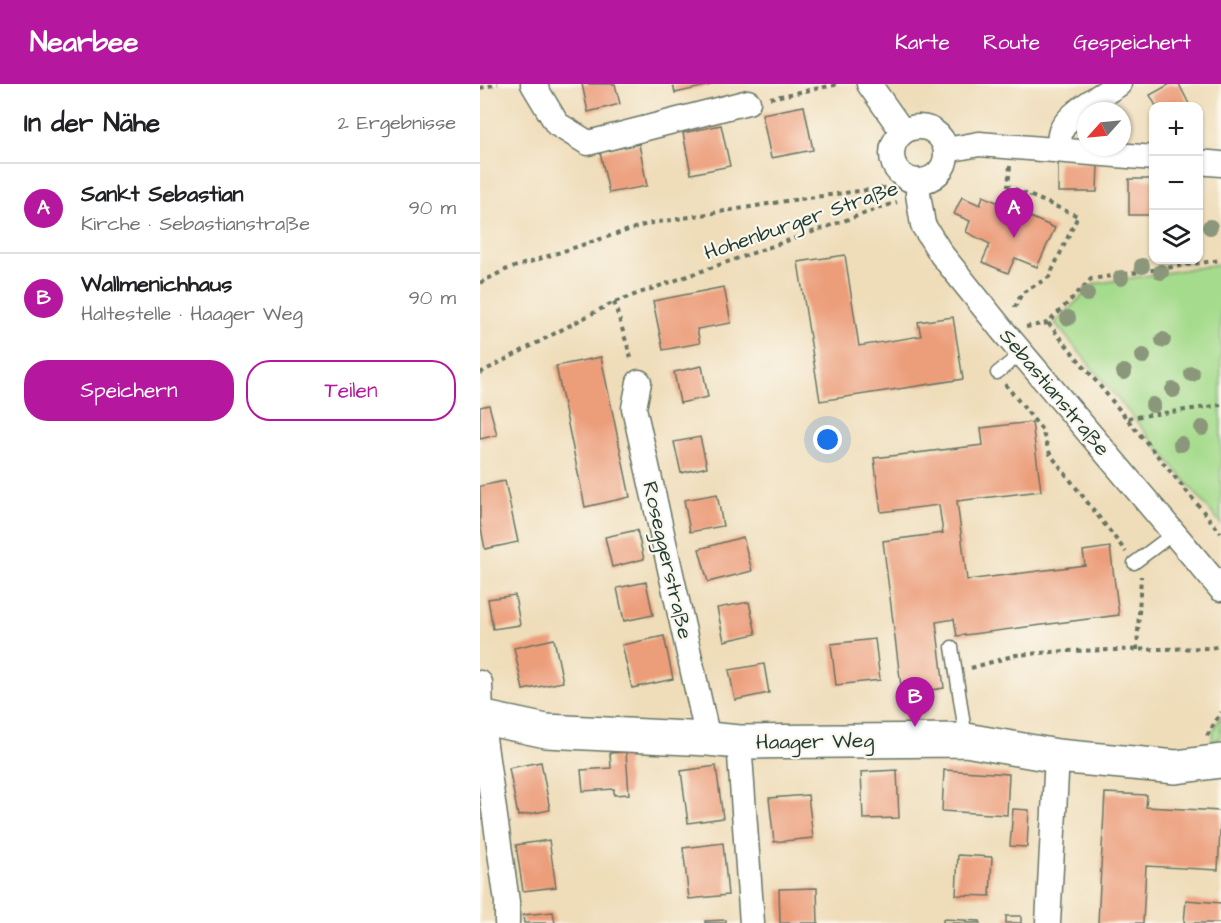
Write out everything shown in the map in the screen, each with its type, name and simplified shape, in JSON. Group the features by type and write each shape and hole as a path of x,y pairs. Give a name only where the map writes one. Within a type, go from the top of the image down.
{"street":[{"path":"533,84 557,124 588,143 748,102"},
{"path":"869,84 903,132"},
{"path":"1058,150 1061,132 1066,122 1078,111 1119,84"},
{"path":"916,126 924,126 938,133 943,139 946,150 945,163 941,170 935,177 927,180 918,188 897,170 893,162 893,146 897,138 903,132 916,126"},
{"path":"946,150 979,144 1149,158"},
{"path":"1203,162 1221,164"},
{"name":"Sebastianstraße","path":"918,188 923,225 942,255 1221,589"},
{"name":"Roseggerstraße","path":"639,381 634,408 724,741 752,923"},
{"path":"480,683 481,717 507,902 507,923"},
{"name":"Haager Weg","path":"481,717 546,731 724,741 966,740 1057,756 1176,767 1221,761"},
{"path":"1048,923 1057,756"}],"lane":[{"path":"997,373 1022,353"},
{"path":"1134,563 1174,533"},
{"path":"952,647 966,740"}],"path":[{"path":"480,88 498,84"},
{"path":"748,102 840,84"},
{"path":"1004,331 1022,293 1049,278 1078,216 1008,186 1010,170"},
{"name":"Hohenburger Straße","path":"480,283 505,270 647,224 866,190 918,188"},
{"name":"Hohenburger Straße","path":"480,373 614,302 918,188"},
{"path":"1020,212 1031,196"},
{"path":"1004,331 1048,323 1091,279 1221,260"},
{"path":"614,302 639,381"},
{"path":"1048,323 1221,533"},
{"path":"1016,397 1042,430 1050,454 1141,573 1137,650"},
{"path":"1127,418 1221,405"},
{"path":"956,672 1016,655 1065,651 1221,646"}],"green space":[{"path":"1221,264 1221,524 1055,323 1094,284"},
{"path":"1221,716 1221,736 1212,744 1215,726"}],"building":[{"path":"582,84 615,84 620,104 588,112"},
{"path":"673,84 711,84 711,85 675,93"},
{"path":"1170,84 1179,84 1188,102 1154,102 1150,95"},
{"path":"804,106 813,150 771,158 762,114"},
{"path":"721,125 730,166 691,174 683,133"},
{"path":"639,144 647,186 609,193 600,152"},
{"path":"1058,162 1098,163 1097,192 1058,192"},
{"path":"1129,179 1149,179 1149,215 1129,215"},
{"path":"983,196 1055,228 1037,267 1015,258 1008,273 982,262 990,244 966,232 970,221 954,214 962,197 980,205"},
{"path":"845,255 859,346 921,336 918,322 953,317 963,379 820,401 798,262"},
{"path":"724,287 731,323 697,329 700,343 663,350 653,301"},
{"path":"601,357 630,497 585,507 556,366"},
{"path":"702,366 708,397 680,403 674,372"},
{"path":"489,405 497,435 480,439 480,407"},
{"path":"1032,422 1041,491 957,501 967,580 1085,565 1083,551 1110,547 1119,615 957,636 954,619 936,622 944,688 902,694 883,541 943,533 939,505 881,512 874,458 983,445 981,428"},
{"path":"700,437 707,467 681,473 674,442"},
{"path":"505,481 518,542 485,549 480,523 480,486"},
{"path":"717,494 723,526 690,532 684,500"},
{"path":"637,530 644,559 612,567 605,537"},
{"path":"743,537 752,571 708,582 699,549"},
{"path":"646,582 653,615 624,621 617,588"},
{"path":"515,595 520,625 493,629 488,599"},
{"path":"749,602 756,634 724,641 717,608"},
{"path":"664,636 673,679 632,688 622,645"},
{"path":"554,639 563,682 523,690 514,648"},
{"path":"875,639 880,680 836,685 831,644"},
{"path":"764,664 769,693 735,700 729,670"},
{"path":"626,752 629,794 614,795 614,789 583,791 581,770 611,768 610,753"},
{"path":"541,762 550,810 518,816 509,768"},
{"path":"716,766 723,818 688,823 681,771"},
{"path":"897,770 899,818 863,819 861,772"},
{"path":"944,770 1009,774 1007,815 942,811"},
{"path":"1105,793 1147,795 1146,807 1221,811 1218,870 1146,866 1143,923 1098,923"},
{"path":"808,795 813,838 774,842 769,798"},
{"path":"1013,809 1029,810 1027,847 1010,846"},
{"path":"549,840 556,887 523,891 516,845"},
{"path":"723,843 728,895 689,899 683,848"},
{"path":"958,855 992,857 990,896 956,895"},
{"path":"817,888 818,923 780,923 779,889"},
{"path":"1186,900 1221,903 1221,923 1184,923"},
{"path":"553,912 555,923 524,923 523,915"},
{"path":"1006,916 1021,916 1021,923 1006,923"},
{"path":"943,919 980,921 980,923 943,923"},
{"path":"726,920 726,923 705,923 705,921"}],"place":[{"name":"Sankt Sebastian","path":"1014,238"},
{"name":"Wallmenichhaus","path":"915,727"}]}
